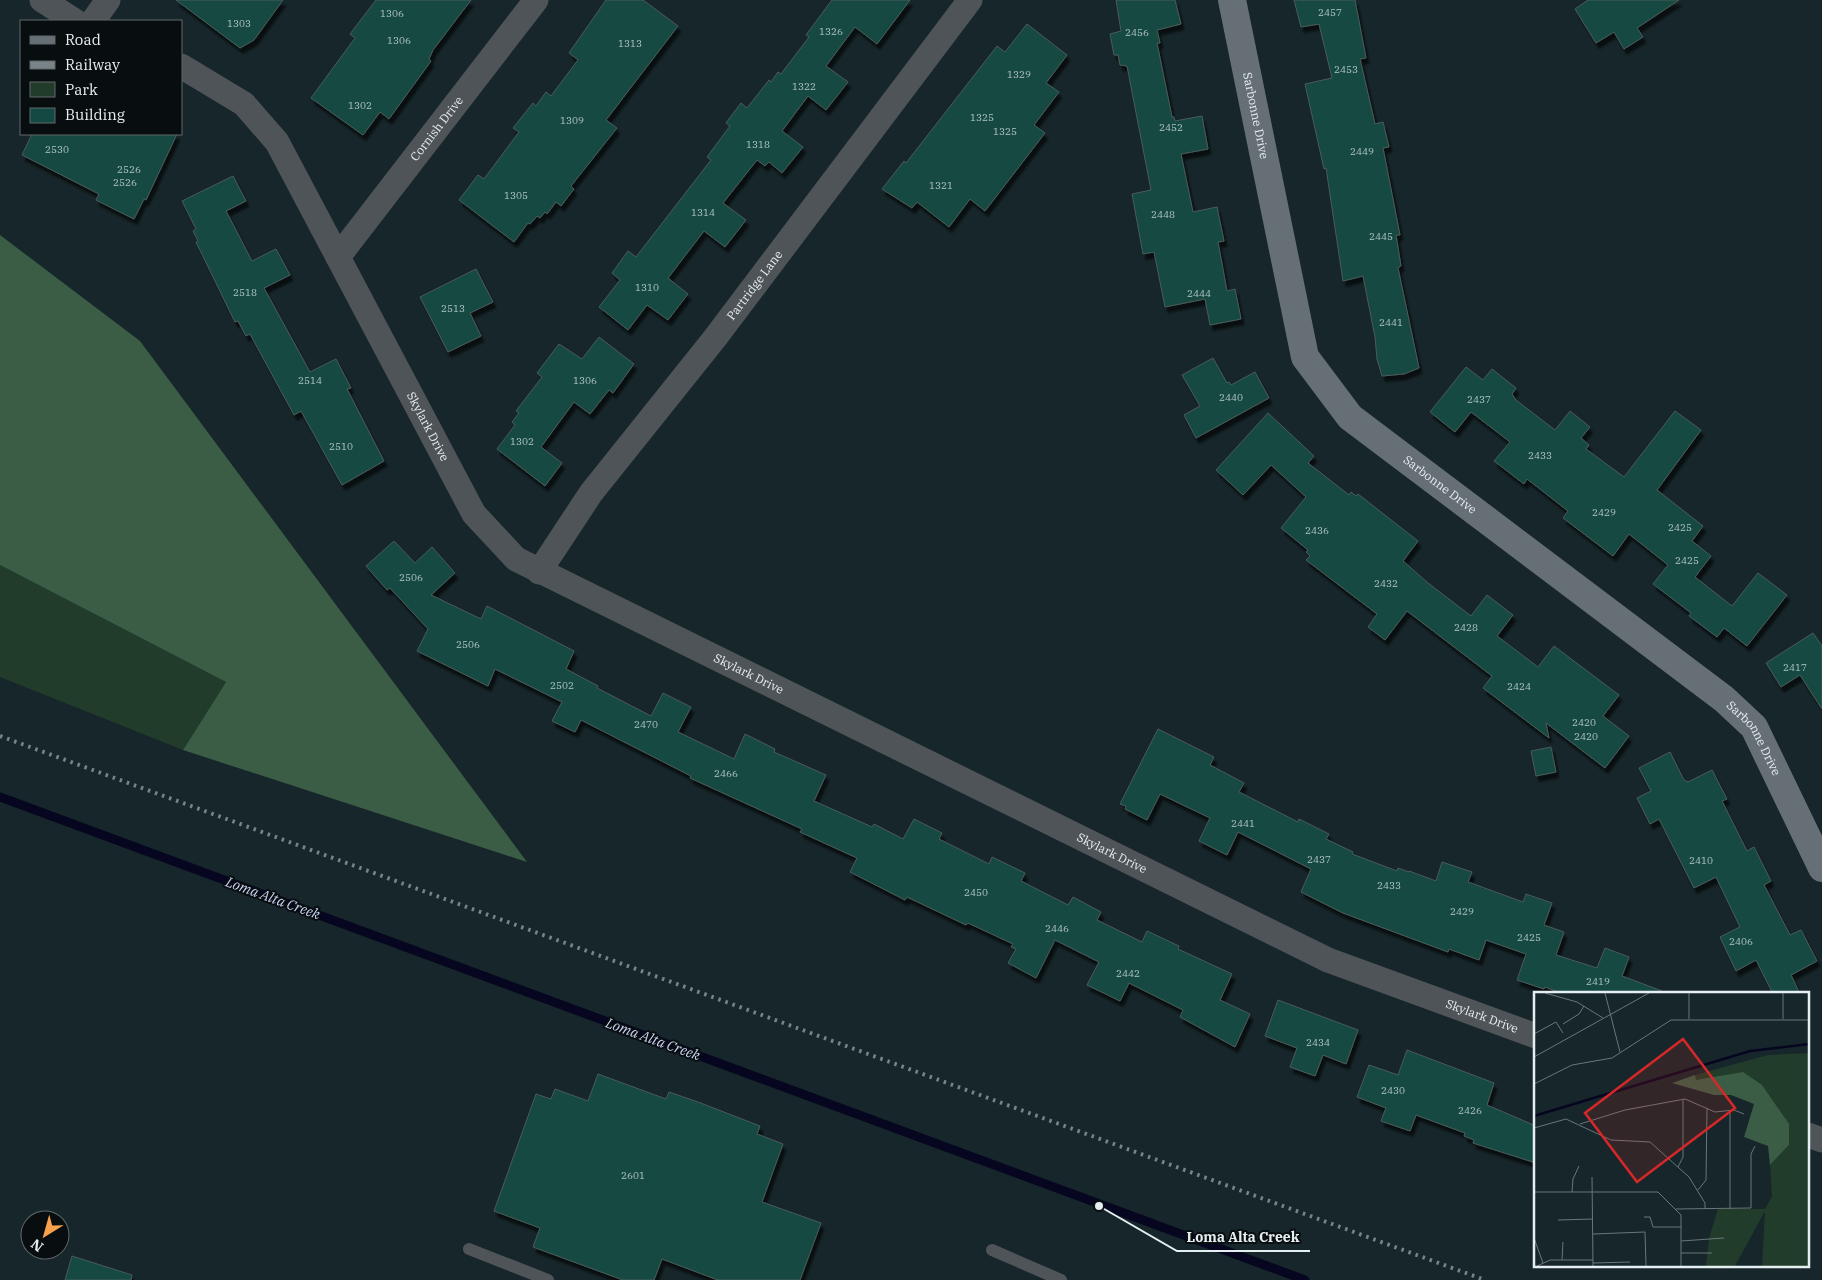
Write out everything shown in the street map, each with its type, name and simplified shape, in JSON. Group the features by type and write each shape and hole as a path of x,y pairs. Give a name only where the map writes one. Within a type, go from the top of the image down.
{"street":[{"path":"42,0 73,20"},
{"path":"94,20 108,0"},
{"name":"Cornish Drive","path":"338,257 536,0"},
{"name":"Partridge Lane","path":"539,572 591,493 715,338 970,0"},
{"name":"Sarbonne Drive","path":"1232,0 1305,357 1350,417 1724,699 1754,727 1822,868"},
{"name":"Skylark Drive","path":"182,67 244,104 277,142 474,514 516,559 1328,960 1534,1035"},
{"path":"1810,1136 1822,1140"}],"lane":[{"path":"468,1249 548,1280"},
{"path":"992,1250 1061,1280"}],"green space":[{"path":"0,235 140,341 527,862 183,750 226,682 0,565"},
{"path":"0,565 226,682 183,750 0,677"}],"building":[{"path":"176,0 283,0 254,40 240,48"},
{"path":"376,0 471,0 433,50 429,59 431,61 389,119 380,112 363,135 311,98 355,38 350,34"},
{"path":"606,0 643,0 678,26 606,120 617,128 571,186 574,189 561,206 556,202 547,214 545,212 540,218 537,216 530,224 528,223 514,242 459,200 478,175 484,179 519,132 513,128 533,103 536,106 546,92 551,96 578,60 569,53"},
{"path":"832,0 910,0 877,44 855,27 826,66 848,82 826,110 808,96 782,131 803,147 782,173 769,162 765,166 757,160 723,203 746,220 725,247 704,231 668,278 688,294 668,320 647,305 628,330 599,307 620,280 612,273 628,251 636,257 711,160 707,157 730,126 726,123 741,103 747,108 769,80 771,82 778,72 781,74 809,37 806,35"},
{"path":"1116,0 1175,0 1181,24 1157,30 1160,43 1157,43 1172,117 1174,117 1175,121 1202,116 1208,149 1181,154 1193,212 1217,207 1224,241 1218,242 1227,291 1235,289 1241,319 1210,325 1205,299 1165,307 1154,252 1143,254 1132,194 1151,190 1127,66 1120,65 1118,55 1114,55 1110,34 1121,31"},
{"path":"1294,0 1355,0 1366,58 1360,59 1375,124 1383,122 1389,147 1383,148 1400,235 1396,235 1401,266 1398,268 1419,368 1404,374 1382,376 1377,359 1375,337 1363,276 1343,281 1326,168 1324,169 1305,84 1332,78 1319,24 1301,27"},
{"path":"1588,0 1679,0 1637,28 1643,37 1624,49 1614,32 1596,43 1575,9"},
{"path":"1027,24 1067,55 1046,83 1059,92 1034,125 1045,133 985,211 970,199 949,227 917,202 912,208 882,189 904,161 906,163 997,46 1005,52"},
{"path":"32,135 177,135 146,200 144,199 134,219 96,200 99,194 22,155"},
{"path":"233,176 246,201 226,211 252,261 276,249 290,275 264,288 310,372 336,359 351,388 347,389 384,461 342,485 301,411 294,415 250,334 246,336 238,321 235,322 196,242 198,241 193,231 196,229 182,201"},
{"path":"476,269 493,302 470,313 481,336 448,352 420,297"},
{"path":"599,337 634,364 613,393 609,390 590,414 574,402 541,447 562,463 545,486 497,449 515,425 512,422 519,413 516,411 542,377 537,373 559,344 582,359"},
{"path":"1213,358 1227,383 1229,382 1231,385 1255,372 1269,398 1196,438 1184,415 1200,406 1182,375"},
{"path":"1466,367 1483,380 1492,369 1516,388 1512,394 1516,400 1555,430 1570,411 1590,427 1581,438 1589,445 1586,449 1624,477 1675,411 1701,430 1657,490 1703,526 1692,541 1711,556 1695,577 1732,606 1758,573 1787,595 1747,646 1724,628 1717,637 1689,616 1691,613 1653,584 1668,565 1629,534 1613,556 1563,518 1568,511 1527,479 1524,484 1494,461 1510,442 1471,412 1455,432 1430,412"},
{"path":"1268,413 1314,456 1308,463 1349,495 1351,492 1356,496 1358,494 1418,541 1403,561 1428,583 1471,616 1487,595 1513,615 1497,636 1538,667 1554,646 1619,695 1603,716 1629,736 1605,768 1546,723 1549,738 1483,688 1492,676 1407,611 1385,640 1368,627 1377,614 1306,560 1310,556 1306,552 1308,550 1281,528 1306,497 1271,465 1243,495 1216,470"},
{"path":"394,541 415,563 432,547 455,573 431,595 481,619 487,606 574,651 566,669 598,686 597,688 651,716 663,693 691,707 678,732 734,759 745,734 775,749 774,752 826,775 814,801 872,827 874,824 903,839 914,819 942,833 939,839 989,864 992,857 1025,873 1021,881 1068,905 1073,897 1101,912 1097,920 1142,942 1147,931 1179,946 1178,949 1232,974 1220,1000 1250,1014 1235,1047 1180,1017 1183,1010 1129,983 1120,1001 1087,985 1099,962 1055,940 1036,978 1008,963 1016,949 1011,947 1013,944 968,923 966,925 907,897 905,900 850,872 857,858 800,832 802,829 690,778 691,776 581,720 575,732 552,721 562,702 495,669 488,686 417,651 428,629 390,588 387,590 366,566"},
{"path":"1813,633 1822,646 1822,709 1800,675 1781,687 1766,663"},
{"path":"1158,729 1214,757 1210,765 1244,783 1239,792 1298,822 1299,819 1329,834 1326,839 1353,852 1352,854 1397,871 1398,868 1436,881 1442,862 1472,872 1468,882 1523,902 1526,894 1552,903 1544,925 1564,932 1556,955 1597,968 1605,948 1629,957 1622,976 1662,992 1559,992 1517,980 1526,954 1486,940 1479,960 1449,949 1448,952 1343,913 1301,892 1311,869 1238,832 1227,855 1199,841 1210,818 1160,794 1147,820 1125,809 1126,806 1120,804"},
{"path":"1551,747 1556,772 1536,776 1531,751"},
{"path":"1670,752 1684,780 1688,782 1712,770 1727,799 1722,801 1747,851 1754,847 1771,881 1764,885 1790,935 1801,930 1817,961 1791,975 1799,992 1772,992 1756,960 1736,971 1720,937 1740,927 1716,877 1694,888 1659,819 1650,824 1637,798 1651,791 1639,768"},
{"path":"1278,1000 1358,1030 1346,1064 1323,1055 1315,1076 1290,1067 1297,1048 1265,1036"},
{"path":"1407,1050 1494,1083 1487,1105 1534,1125 1534,1162 1473,1143 1474,1140 1464,1136 1465,1133 1416,1115 1410,1131 1381,1121 1386,1108 1357,1097 1369,1065 1398,1075"},
{"path":"598,1074 666,1099 669,1092 698,1102 760,1126 757,1134 783,1144 762,1202 821,1223 800,1280 718,1280 662,1259 654,1280 623,1280 533,1247 540,1228 494,1211 536,1094 551,1099 555,1089 588,1101"},
{"path":"72,1256 132,1275 131,1280 65,1280"}],"waterway":[{"name":"Loma Alta Creek","path":"0,797 1305,1280"}],"railway":[{"path":"0,736 1485,1280"}],"place":[{"name":"Loma Alta Creek","path":"1099,1206"}]}
